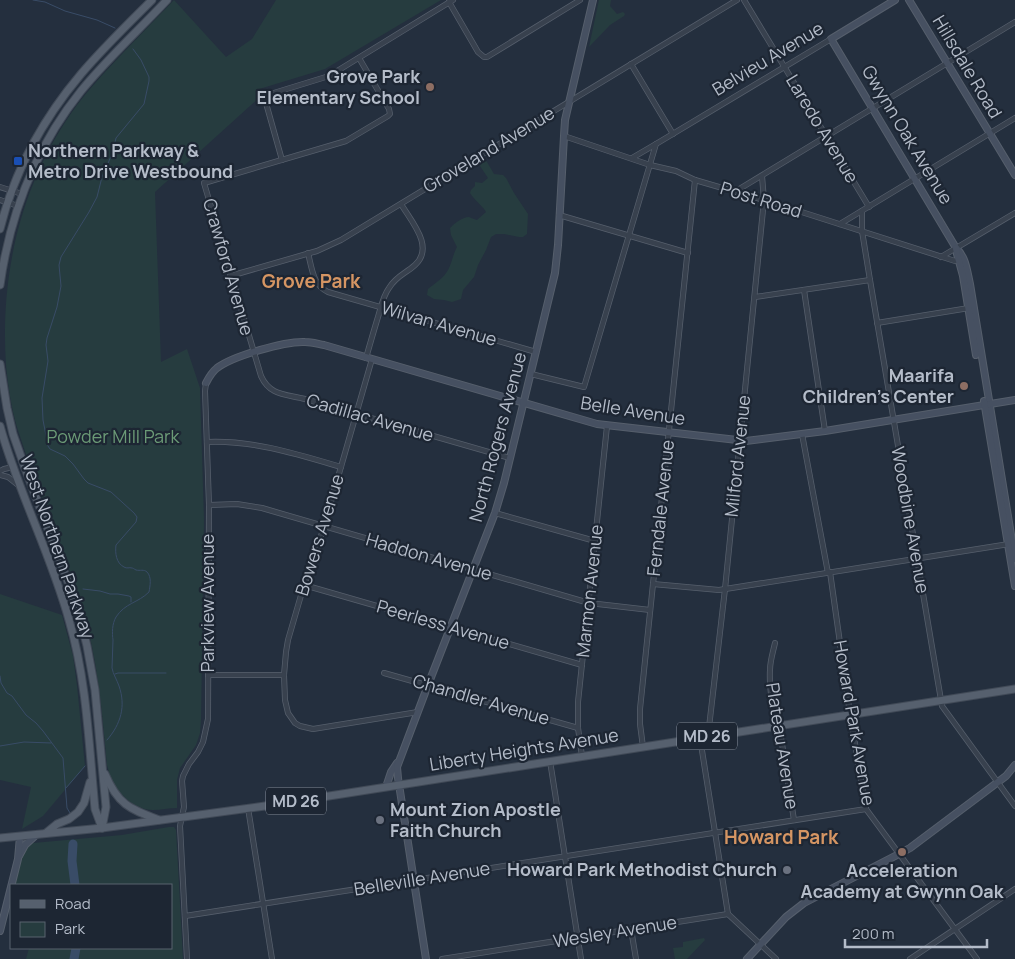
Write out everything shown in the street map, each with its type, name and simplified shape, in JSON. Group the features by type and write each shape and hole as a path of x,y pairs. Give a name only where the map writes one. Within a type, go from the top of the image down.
{"main road":[{"path":"1,225 23,163 37,137 64,96 91,63 152,0"},
{"path":"0,285 7,246 18,206 30,174 43,149 63,115 90,80 167,0"},
{"path":"0,211 1,225"},
{"name":"West Northern Parkway","path":"0,364 10,420 25,468 64,569 83,628 95,690 106,807 102,828"},
{"name":"West Northern Parkway","path":"0,426 13,467 60,591 73,633 83,685 95,809 102,828"},
{"path":"13,467 25,468"},
{"name":"Liberty Heights Avenue","path":"36,834 102,828 248,808 1015,689"},
{"path":"102,766 112,788 122,801 132,809 160,820"},
{"path":"45,834 57,824 74,816 82,808 92,774"},
{"name":"MD 26","path":"0,838 36,834"}],"street":[{"path":"359,58 390,109 390,114 346,141 282,160 264,96 322,79 334,73 451,1 478,52 484,57 580,0"},
{"name":"North Rogers Avenue","path":"426,959 397,772 398,762 495,513 510,458 555,273 564,136 569,102 593,0"},
{"name":"Groveland Avenue","path":"230,276 308,254 332,244 737,0"},
{"name":"Laredo Avenue","path":"744,0 869,207"},
{"name":"Belvieu Avenue","path":"632,158 895,0"},
{"name":"Hillsdale Road","path":"909,0 1015,175"},
{"path":"736,191 1015,22"},
{"name":"Gwynn Oak Avenue","path":"831,39 956,248 961,253 966,265 971,308 1015,559"},
{"path":"631,64 673,134"},
{"path":"840,224 1015,118"},
{"name":"Post Road","path":"564,136 696,180 941,257 955,261 959,260"},
{"path":"531,374 584,387 656,144"},
{"name":"Crawford Avenue","path":"253,352 204,183 282,160"},
{"name":"Milford Avenue","path":"708,736 755,297 764,200 762,176"},
{"name":"Ferndale Avenue","path":"643,746 640,709 696,180"},
{"path":"0,187 22,194"},
{"path":"0,200 18,206"},
{"name":"Bowers Avenue","path":"401,204 422,239 423,249 417,263 392,283 380,307 356,413 324,526 288,640 284,675 285,700 288,713 300,726 313,728 418,712"},
{"name":"Woodbine Avenue","path":"862,211 862,231 943,708 1015,806"},
{"path":"941,257 1015,213"},
{"path":"559,215 688,253"},
{"name":"Gwynn Oak Avenue","path":"956,248 971,308"},
{"name":"Wilvan Avenue","path":"308,254 316,281 320,288 328,292 536,352"},
{"path":"755,297 870,280"},
{"path":"804,290 825,431"},
{"path":"877,323 971,308"},
{"name":"Belle Avenue","path":"206,383 209,377 224,363 253,352 286,343 306,342 324,345 607,426 752,441 1015,400"},
{"name":"Cadillac Avenue","path":"253,352 264,383 271,390 510,458"},
{"name":"Parkview Avenue","path":"187,959 180,826 184,807 182,782 189,764 201,747 208,719 209,505 206,383"},
{"name":"Marmon Avenue","path":"582,756 578,728 578,710 607,426"},
{"name":"Howard Park Avenue","path":"802,434 829,572 866,809 977,959"},
{"path":"207,442 238,442 277,449 341,467"},
{"path":"13,467 4,469 0,473 12,479 21,489"},
{"name":"Haddon Avenue","path":"209,505 237,504 253,507 589,603 650,610"},
{"path":"495,513 595,541"},
{"path":"653,584 718,590 1012,544"},
{"name":"Gwynn Oak Avenue","path":"1012,544 1015,586"},
{"name":"Peerless Avenue","path":"304,585 582,665"},
{"name":"Plateau Avenue","path":"775,643 770,664 770,678 775,719 780,731 794,820"},
{"name":"Chandler Avenue","path":"384,673 578,728"},
{"path":"208,675 284,675"},
{"path":"700,738 728,914 776,959"},
{"path":"550,761 581,959"},
{"path":"386,787 391,772 398,762"},
{"path":"747,959 786,917 804,903 910,848 998,782 1015,765"},
{"path":"248,808 272,959"},
{"name":"Belleville Avenue","path":"185,916 866,809"},
{"path":"18,859 26,845 36,834"},
{"path":"12,884 18,859 20,836"},
{"path":"910,959 1015,889"},
{"path":"0,931 10,891"},
{"name":"Wesley Avenue","path":"442,959 728,914"},
{"path":"631,929 636,959"}],"green space":[{"name":"Powder Mill Park","path":"174,0 226,57 252,39 276,0 441,0 325,69 256,90 261,96 155,192 161,362 187,349 200,388 204,520 200,733 196,745 180,768 177,780 177,808 153,810 133,804 117,788 110,775 107,765 99,686 92,647 75,585 17,427 11,404 6,365 5,332 10,266 26,203 38,172 70,115 88,91"},
{"path":"599,0 611,0 610,6 617,14 623,12 625,14 610,25 589,47"},
{"path":"485,160 494,174 503,175 506,178 528,214 527,234 523,237 496,234 491,237 474,277 463,290 461,299 452,302 434,299 427,295 428,289 446,273 457,247 450,228 466,217 477,220 486,212 470,193 475,186 475,182 482,183 488,178 480,166 481,162"},
{"path":"0,594 62,615 73,656 85,766 43,816 22,829 31,787 0,780"},
{"path":"169,827 174,827 176,830 183,959 26,959 29,949 172,949 172,884 15,884 24,850 33,843 122,835"},
{"path":"704,938 705,940 687,959 675,959 673,948 683,947 683,942"}],"waterway":[{"path":"33,0 45,2 115,28"},
{"path":"107,740 116,728 122,708 121,693 112,668 112,631 114,623 116,617 123,609 149,592 150,579 146,571 125,568 119,563 117,557 116,545 136,522 137,517 111,492 88,483 65,456 50,449 43,420 42,398 48,361 47,338 57,307 61,286 59,265 61,257 97,197 116,138 144,104 149,77 133,49"},
{"path":"83,589 129,596 131,597 131,602"},
{"path":"115,674 166,673"},
{"path":"0,676 1,683 7,693 12,696 26,715 43,731 63,758 67,808 70,813"},
{"path":"0,746 24,742 51,743"},
{"path":"66,788 85,766"},
{"path":"73,844 72,861 75,884"},
{"path":"74,959 76,949"}],"place":[{"name":"Grove Park Elementary School","path":"430,87"},
{"name":"Northern Parkway & Metro Drive Westbound","path":"18,161"},
{"name":"Maarifa Children's Center","path":"964,386"},
{"name":"Mount Zion Apostle Faith Church","path":"380,820"},
{"name":"Acceleration Academy at Gwynn Oak","path":"902,852"},
{"name":"Howard Park Methodist Church","path":"787,870"}],"district":[{"name":"Grove Park","path":"311,281"},
{"name":"Howard Park","path":"781,837"}]}
